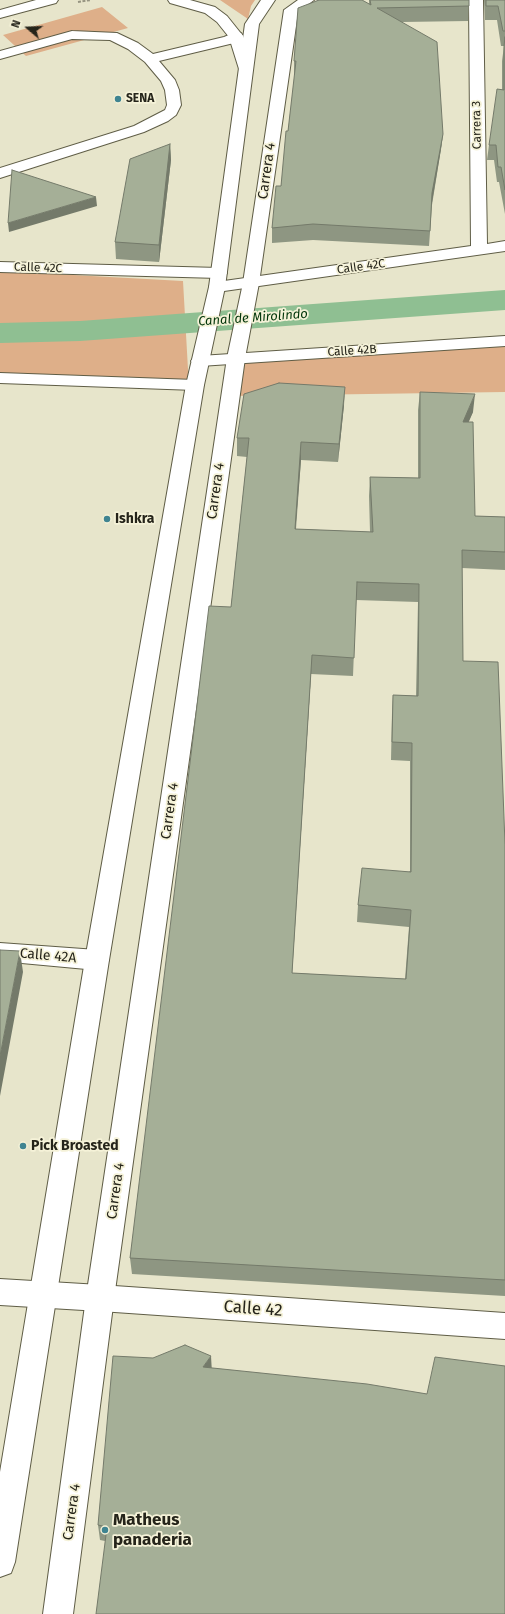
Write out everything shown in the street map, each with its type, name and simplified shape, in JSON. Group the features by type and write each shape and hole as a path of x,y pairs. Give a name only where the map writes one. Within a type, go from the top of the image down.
{"main road":[{"path":"0,14 51,0"},
{"path":"175,0 210,10 222,18 236,36 246,69"},
{"path":"0,1562 97,960 195,385 217,285 252,24 268,0"},
{"name":"Carrera 4","path":"58,1614 100,1298 237,351 250,290 291,10 307,0"},
{"name":"Carrera 3","path":"476,0 479,250"},
{"path":"0,55 72,35 112,36 133,46 150,59 168,80 172,90 174,104 171,112 164,118 139,129 0,173"},
{"path":"150,59 229,40 236,36"},
{"name":"Calle 42C","path":"0,267 217,285 250,290 505,246"},
{"name":"Calle 42B","path":"202,353 505,341"},
{"path":"0,378 195,385"},
{"name":"Calle 42A","path":"0,952 97,960"},
{"name":"Calle 42","path":"0,1292 505,1326"}],"shaded area":[{"path":"220,0 255,0 251,6 248,19"},
{"path":"102,7 128,28 26,56 3,35"},
{"path":"0,271 183,281 189,387 0,380"},
{"path":"505,342 505,392 232,396 237,359"}],"building":[{"path":"319,0 362,0 371,5 370,0 469,0 469,6 377,8 437,42 443,134 432,193 430,231 313,224 272,228 276,186 281,186 286,131 288,131 296,61 294,61 298,8"},
{"path":"486,0 505,0 505,31 503,31 498,6 486,6"},
{"path":"505,37 505,190 501,167 498,167 496,145 489,145 497,89 504,90"},
{"path":"170,144 159,245 115,242 130,159"},
{"path":"12,170 96,197 8,223"},
{"path":"279,383 345,387 339,444 301,442 295,529 373,532 370,477 420,478 420,392 475,394 463,422 473,422 475,516 505,517 505,552 462,550 463,661 498,662 505,844 505,1280 130,1258 209,606 231,607 249,438 237,438 244,394","holes":["357,582 419,584 418,696 393,695 392,742 412,743 411,872 362,868 358,905 411,910 406,979 292,973 312,655 354,658"]},
{"path":"0,950 20,951 0,1056"},
{"path":"185,1345 211,1356 203,1367 367,1384 427,1394 435,1357 505,1366 505,1614 96,1614 107,1527 98,1525 113,1356 153,1358"}],"waterway":[{"name":"Canal de Mirolindo","path":"0,333 80,331 505,300"}],"place":[{"name":"SENA","path":"118,99"},
{"name":"Ishkra","path":"107,519"},
{"name":"Pick Broasted","path":"23,1146"},
{"name":"Matheus panaderia","path":"105,1530"}]}
